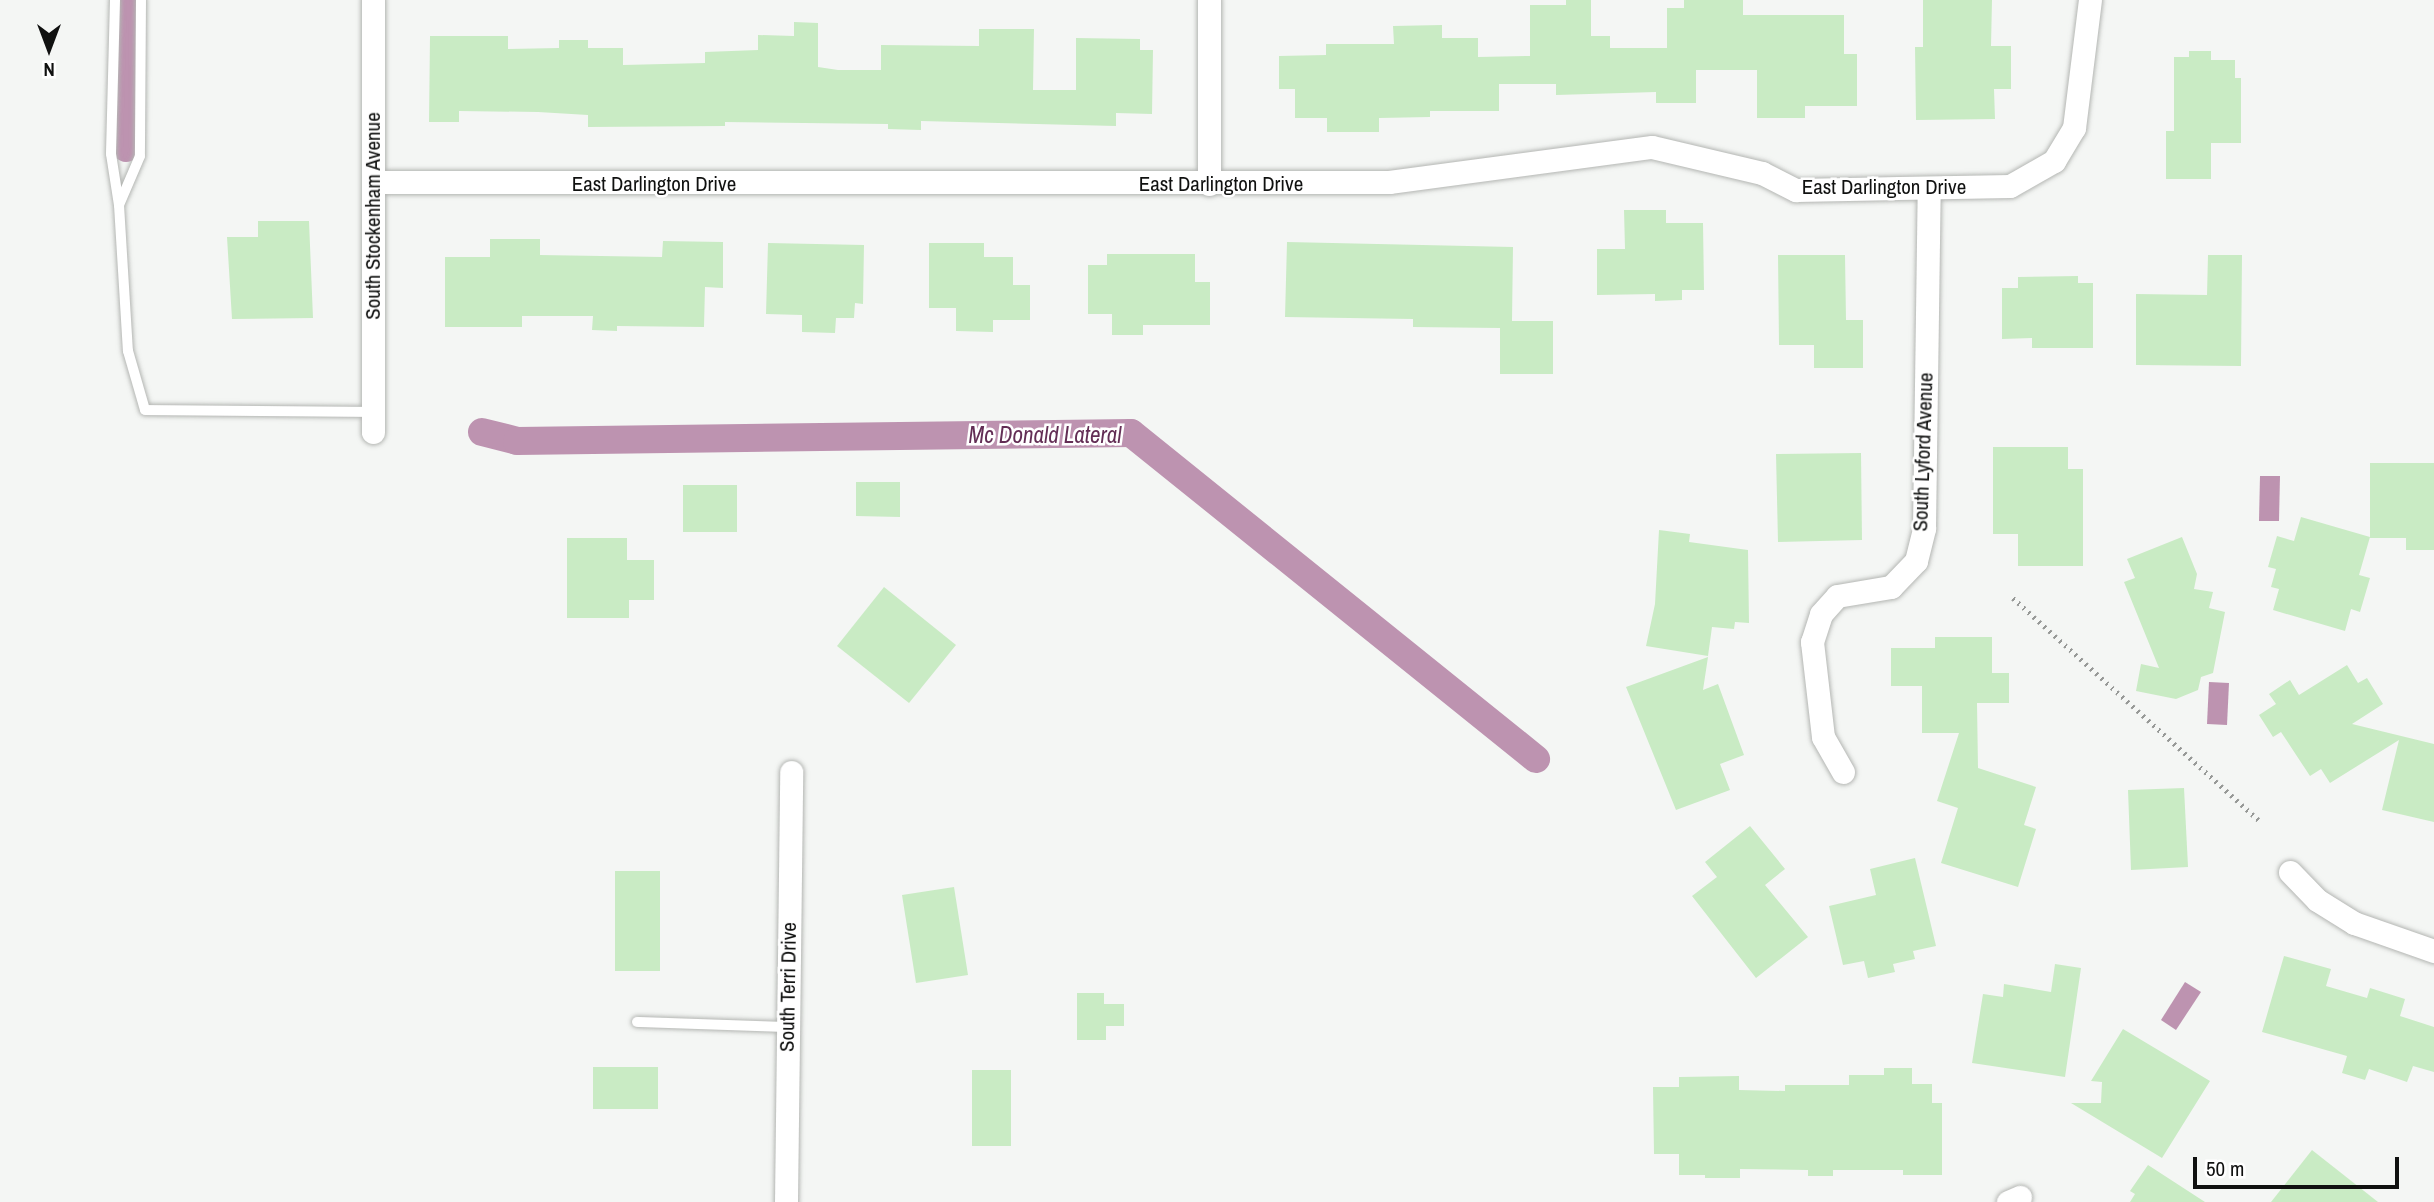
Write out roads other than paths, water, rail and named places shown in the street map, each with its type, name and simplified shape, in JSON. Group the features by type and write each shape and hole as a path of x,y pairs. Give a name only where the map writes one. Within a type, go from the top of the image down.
{"street":[{"name":"South Stockenham Avenue","path":"373,0 373,422"},
{"path":"1209,0 1209,184"},
{"name":"East Darlington Drive","path":"373,182 1389,182 1652,147 1762,173 1796,190 2010,186 2054,161 2074,128 2090,0"},
{"name":"South Lyford Avenue","path":"1843,772 1823,737 1812,642 1821,614 1837,596 1891,587 1916,561 1924,528 1929,189"},
{"name":"South Terri Drive","path":"786,1202 791,772"},
{"path":"2290,872 2317,900 2354,923 2434,950"}],"lane":[{"path":"115,0 111,154 119,205 128,351 145,410 373,422"},
{"path":"119,205 140,156 141,0"},
{"path":"637,1022 788,1027"}],"waterway":[{"name":"Mc Donald Lateral","path":"126,148 127,0"},
{"name":"Mc Donald Lateral","path":"482,432 517,441 1131,433 1536,759"}]}
